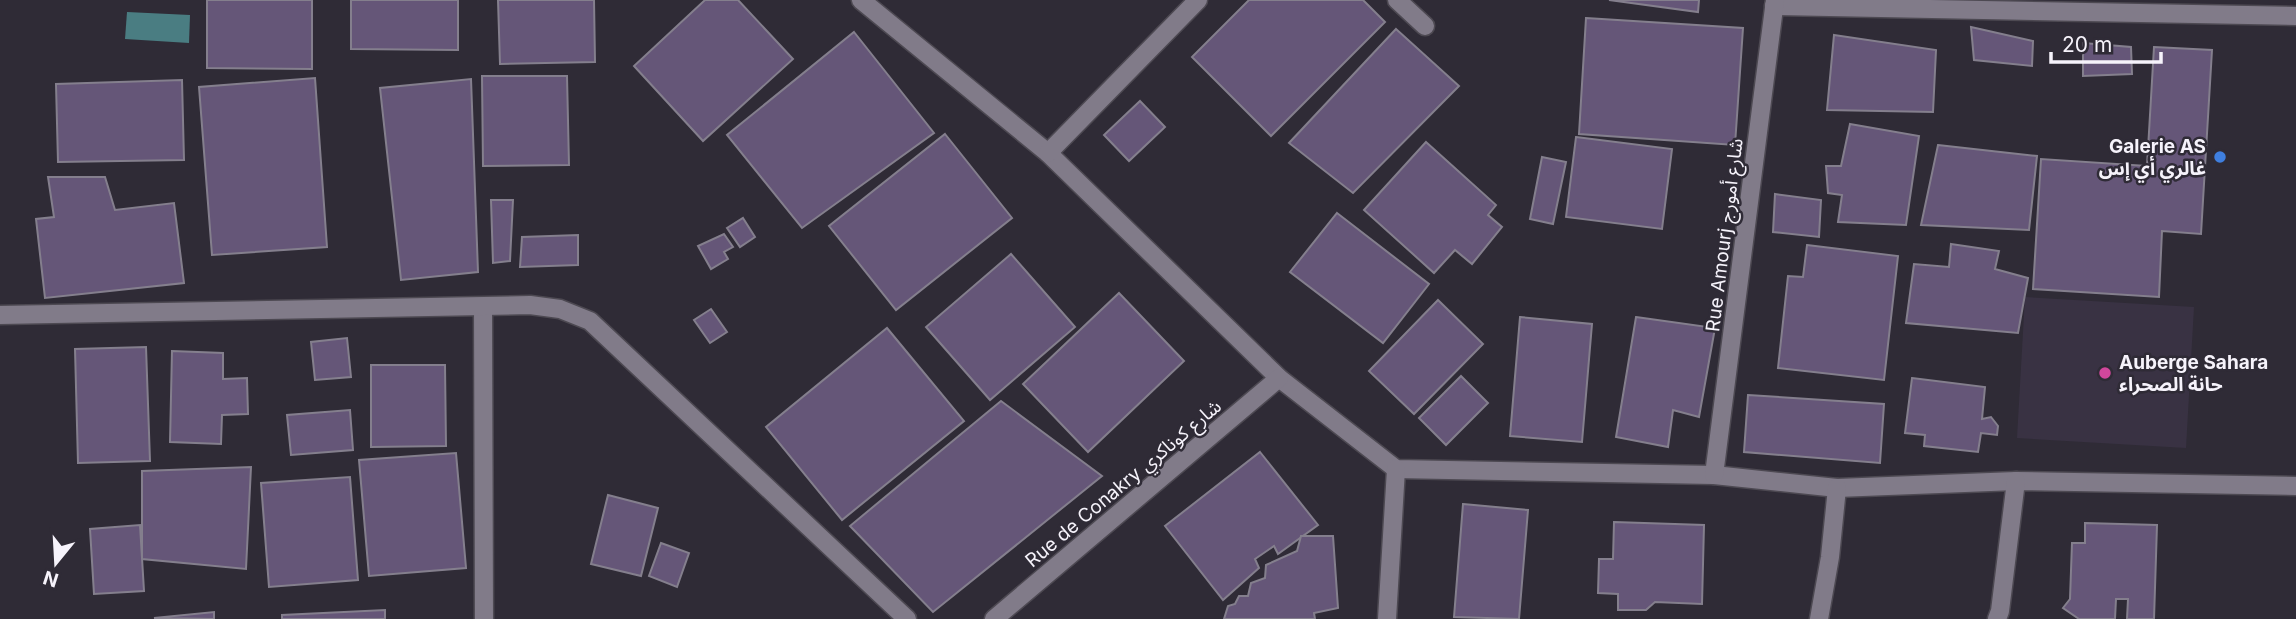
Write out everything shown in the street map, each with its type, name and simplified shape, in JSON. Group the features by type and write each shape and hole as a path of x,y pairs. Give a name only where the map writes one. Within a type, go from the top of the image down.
{"street":[{"path":"861,0 1048,153 1279,378 1396,469 1714,475 1837,488 2016,481 2296,486"},
{"path":"1048,153 1198,0"},
{"path":"1398,0 1425,26"},
{"path":"1775,3 1928,4 2296,16"},
{"name":"Rue Amourj شارع أمورج","path":"1714,475 1775,3"},
{"path":"0,315 530,305 560,309 590,321 907,619"},
{"path":"483,307 484,619"},
{"name":"Rue de Conakry شارع كوناكري","path":"994,619 1279,378"},
{"path":"1387,619 1396,469"},
{"path":"1997,619 2016,481"},
{"path":"1819,619 1830,557 1837,488"}],"shaded area":[{"path":"127,12 190,15 189,43 125,39"},
{"name":"Auberge Sahara حانة الصحراء","path":"2025,297 2194,307 2186,448 2017,438"}],"building":[{"path":"207,0 312,0 312,69 207,68"},
{"path":"351,0 458,0 458,50 351,49"},
{"path":"498,0 594,0 595,62 500,64"},
{"path":"705,0 738,0 793,59 703,141 634,66"},
{"path":"1249,0 1363,0 1385,22 1271,136 1192,57"},
{"path":"1609,0 1699,0 1698,12"},
{"path":"1586,18 1743,28 1735,145 1579,134"},
{"path":"1971,27 2033,41 2032,66 1974,60"},
{"path":"1396,29 1459,86 1353,193 1289,143"},
{"path":"854,32 934,133 802,228 727,135"},
{"path":"1834,35 1936,50 1933,112 1827,110"},
{"path":"2083,43 2131,47 2132,74 2083,76"},
{"path":"2154,47 2212,50 2201,234 2162,231 2159,297 2033,289 2041,159 2147,166"},
{"path":"482,76 567,76 569,165 483,166"},
{"path":"315,78 327,247 212,255 199,87"},
{"path":"471,79 478,272 401,280 380,88"},
{"path":"182,80 184,160 58,162 56,84"},
{"path":"1140,101 1165,127 1129,161 1104,135"},
{"path":"1850,124 1919,136 1906,225 1838,222 1842,195 1828,193 1826,166 1841,166"},
{"path":"945,134 1012,218 896,310 829,226"},
{"path":"1576,137 1672,149 1662,229 1566,217"},
{"path":"1426,142 1496,205 1488,215 1502,227 1472,264 1455,250 1434,273 1364,210"},
{"path":"1938,145 2037,156 2029,230 1921,225"},
{"path":"1542,157 1566,162 1553,224 1530,219"},
{"path":"48,177 105,177 115,210 174,203 184,283 45,298 36,219 54,217"},
{"path":"1775,194 1821,200 1819,237 1773,232"},
{"path":"491,200 513,200 510,261 493,263"},
{"path":"1337,213 1429,284 1383,343 1290,272"},
{"path":"743,218 755,237 740,247 727,228"},
{"path":"724,234 733,247 724,252 728,259 711,269 698,246"},
{"path":"578,235 578,265 520,267 522,237"},
{"path":"1951,244 1999,251 1995,269 2028,278 2018,333 1906,323 1914,264 1949,267"},
{"path":"1807,245 1898,256 1884,380 1778,368 1788,276 1803,277"},
{"path":"1011,254 1075,327 990,400 926,327"},
{"path":"1119,293 1184,361 1088,452 1023,384"},
{"path":"1438,300 1483,344 1414,414 1369,371"},
{"path":"711,309 727,332 710,343 694,320"},
{"path":"1520,317 1592,324 1582,442 1510,436"},
{"path":"1636,317 1715,328 1699,417 1673,410 1668,447 1616,437"},
{"path":"887,328 964,421 842,520 766,427"},
{"path":"347,338 351,377 315,380 311,342"},
{"path":"146,347 150,461 78,463 75,349"},
{"path":"172,351 223,353 223,379 247,378 248,414 222,415 221,444 170,442"},
{"path":"371,365 445,365 446,446 371,447"},
{"path":"1461,376 1488,403 1446,445 1419,418"},
{"path":"1912,378 1985,387 1982,419 1991,417 1998,426 1997,435 1981,433 1978,452 1924,446 1925,435 1905,433"},
{"path":"1748,395 1884,404 1880,463 1744,452"},
{"path":"1001,401 1102,476 933,612 850,526"},
{"path":"350,410 353,450 291,455 287,415"},
{"path":"1260,452 1318,525 1278,554 1274,546 1255,559 1259,568 1223,600 1165,526"},
{"path":"456,453 466,568 369,576 359,460"},
{"path":"251,467 246,569 142,559 142,471"},
{"path":"350,477 358,580 269,587 261,483"},
{"path":"608,495 658,508 641,576 591,564"},
{"path":"1463,504 1528,510 1519,619 1454,617"},
{"path":"1614,522 1704,525 1702,604 1655,602 1646,610 1618,610 1618,594 1598,593 1599,559 1613,559"},
{"path":"2085,523 2157,525 2154,619 2127,619 2128,599 2116,599 2115,619 2079,619 2063,608 2070,599 2072,543 2085,543"},
{"path":"140,525 144,591 94,594 90,529"},
{"path":"1301,536 1333,536 1338,608 1314,613 1315,619 1224,619 1228,606 1235,604 1239,596 1248,596 1251,583 1265,578 1266,565 1297,551"},
{"path":"661,543 689,553 677,587 649,576"},
{"path":"385,610 385,619 282,619 282,615"},
{"path":"214,612 214,619 154,618"}],"place":[{"name":"Galerie AS غالري أي إس","path":"2220,157"},
{"name":"Auberge Sahara حانة الصحراء","path":"2105,373"}]}
